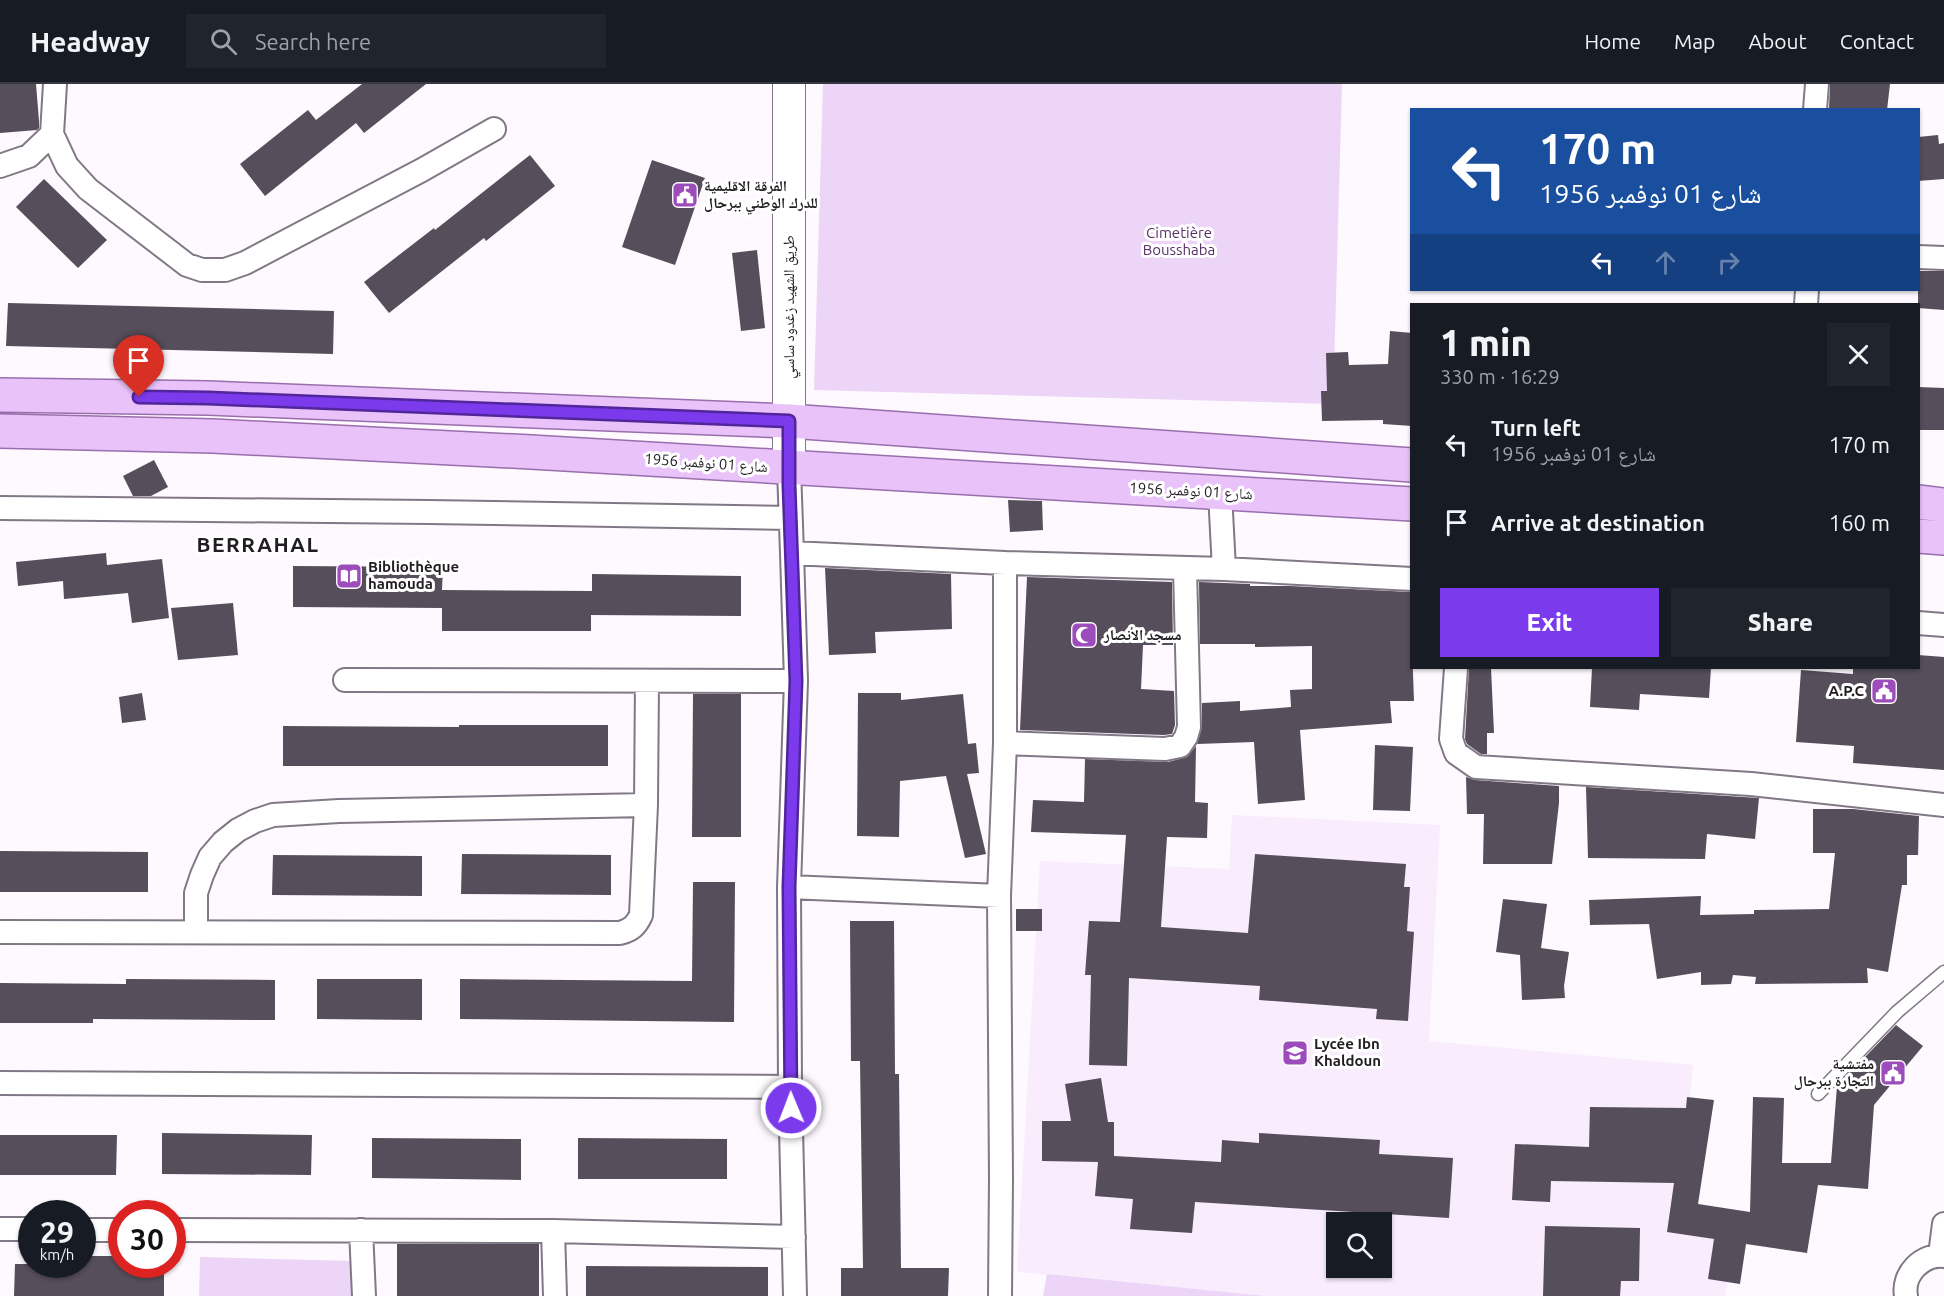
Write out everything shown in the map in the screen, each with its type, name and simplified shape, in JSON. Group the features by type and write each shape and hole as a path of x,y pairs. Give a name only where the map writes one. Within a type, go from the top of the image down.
{"main road":[{"path":"0,395 208,398 789,421 1410,465"},
{"name":"شارع 01 نوفمبر 1956","path":"0,430 213,436 531,452 1410,504"},
{"path":"1920,502 1944,505"},
{"path":"1920,536 1944,538"}],"street":[{"path":"55,84 52,134 67,166 101,200 187,265 202,270 225,270 245,263 422,170 494,129"},
{"name":"طريق الشهيد زغدود ساسي","path":"789,84 789,469"},
{"path":"1815,108 1817,84"},
{"path":"0,166 29,156 52,134"},
{"path":"1920,257 1944,258"},
{"path":"789,469 796,681 789,887 790,1087 795,1296"},
{"path":"1220,493 1224,568"},
{"path":"0,508 790,518"},
{"path":"792,553 1005,563 1185,569 1224,568 1410,579"},
{"path":"1000,1296 999,896 1005,743 1005,563"},
{"path":"1005,743 1165,749 1180,746 1189,727 1185,569"},
{"path":"1920,622 1944,625"},
{"path":"1456,669 1451,739 1456,753 1476,767 1751,784 1944,806"},
{"path":"345,680 796,681"},
{"path":"0,932 620,933 629,931 636,924 640,915 646,805 647,681"},
{"path":"196,931 196,893 210,857 238,830 273,815 339,811 646,805"},
{"path":"789,887 999,896"},
{"path":"0,1083 790,1087"},
{"path":"1906,1296 1907,1280 1912,1270 1929,1257 1942,1256 1944,1224"},
{"path":"0,1229 18,1229"},
{"path":"186,1230 553,1231 794,1237"},
{"path":"361,1230 364,1296"},
{"path":"553,1231 555,1296"}],"lane":[{"path":"1818,1095 1897,1012 1944,972"}],"shaded area":[{"name":"Lycée Ibn Khaldoun","path":"1232,815 1440,825 1429,1041 1693,1065 1678,1224 1736,1238 1725,1296 1265,1296 1017,1272 1040,861 1229,869"}],"green space":[{"name":"Cimetière Bousshaba","path":"823,84 1342,84 1333,404 814,390"},
{"path":"200,1257 353,1261 352,1296 199,1296"},
{"path":"1047,1274 1265,1296 1043,1296"}],"building":[{"path":"0,84 36,84 39,121 37,130 0,133"},
{"path":"362,84 426,84 364,133 356,123 265,196 240,164 308,110 316,120"},
{"path":"1830,84 1890,84 1887,108 1829,108"},
{"path":"1938,135 1939,144 1944,143 1944,179 1920,181 1920,137"},
{"path":"530,155 555,186 486,241 484,238 389,313 364,282 434,228 435,230"},
{"path":"652,160 705,178 675,265 622,247"},
{"path":"44,179 107,240 78,268 16,207"},
{"path":"757,250 765,328 741,331 732,253"},
{"path":"1920,271 1944,271 1944,310 1920,308 1920,303 1918,303"},
{"path":"8,303 334,311 333,354 6,346"},
{"path":"1390,331 1410,333 1410,426 1383,424 1383,420 1322,421 1321,391 1327,391 1326,353 1348,352 1349,365 1388,364"},
{"path":"1920,387 1944,388 1944,430 1920,430"},
{"path":"154,460 168,487 151,496 133,496 123,476"},
{"path":"1008,500 1042,501 1043,530 1010,532"},
{"path":"106,553 107,565 162,559 169,618 132,623 128,593 64,599 63,581 18,586 16,562"},
{"path":"293,566 443,567 442,590 592,591 592,574 741,576 741,616 591,615 591,631 442,631 442,608 293,607"},
{"path":"825,568 951,574 952,629 875,632 876,653 829,655"},
{"name":"مسجد الأنصار","path":"1027,577 1172,582 1173,645 1143,645 1141,689 1174,691 1175,725 1172,734 1020,730"},
{"path":"1199,582 1410,592 1410,669 1413,669 1414,701 1390,701 1392,723 1300,730 1305,800 1258,804 1254,742 1197,744 1202,727 1202,703 1240,701 1240,711 1291,707 1290,690 1312,689 1312,646 1255,647 1255,644 1200,644"},
{"path":"233,603 238,655 178,660 171,608"},
{"path":"1920,655 1944,657 1944,770 1853,763 1854,746 1796,742 1801,670 1853,674 1853,669 1920,669"},
{"path":"1469,669 1491,669 1494,733 1487,733 1487,754 1481,754 1467,744 1465,739"},
{"path":"1592,669 1711,669 1709,698 1640,694 1639,710 1590,707"},
{"path":"142,693 146,720 122,723 119,697"},
{"path":"858,693 901,693 901,700 963,694 968,744 976,743 979,773 967,774 986,854 965,858 946,776 900,781 899,837 857,836"},
{"path":"693,694 741,694 741,837 692,837"},
{"path":"459,725 608,725 608,766 283,766 283,726 459,727"},
{"path":"1375,745 1413,747 1410,811 1373,810"},
{"path":"1196,746 1195,802 1208,803 1207,838 1167,837 1161,927 1248,933 1255,854 1406,864 1404,887 1410,887 1407,931 1414,932 1408,1021 1376,1019 1377,1009 1259,1000 1260,986 1129,978 1127,1066 1089,1065 1091,975 1085,975 1089,921 1120,922 1126,835 1031,832 1033,800 1084,802 1085,759 1168,762 1187,757"},
{"path":"1466,777 1475,780 1559,786 1552,864 1483,864 1484,814 1467,814"},
{"path":"1586,787 1759,798 1755,839 1707,834 1705,859 1588,858"},
{"path":"1813,809 1853,809 1919,816 1918,855 1907,855 1907,885 1902,885 1888,972 1867,968 1868,983 1755,984 1756,977 1733,975 1731,984 1701,985 1701,972 1657,979 1649,924 1590,925 1589,900 1701,896 1700,915 1754,914 1754,910 1829,909 1835,853 1813,853"},
{"path":"0,851 148,852 148,892 0,892"},
{"path":"462,854 611,855 611,895 461,894"},
{"path":"273,855 422,856 422,896 272,895"},
{"path":"693,882 735,882 734,1022 460,1019 460,979 692,981"},
{"path":"1503,899 1547,904 1541,948 1569,952 1564,986 1565,998 1522,1000 1520,955 1496,952"},
{"path":"1016,909 1042,909 1042,931 1016,931"},
{"path":"850,921 894,921 895,1074 899,1074 901,1268 949,1268 948,1296 841,1296 841,1268 863,1268 860,1061 851,1061"},
{"path":"126,979 275,980 275,1020 93,1019 93,1023 0,1023 0,983 126,984"},
{"path":"317,979 422,979 422,1020 317,1019"},
{"path":"1896,1025 1923,1046 1874,1105 1868,1189 1818,1185 1807,1253 1746,1244 1740,1284 1708,1279 1714,1239 1667,1232 1674,1183 1551,1181 1550,1202 1512,1200 1515,1144 1589,1147 1590,1107 1686,1108 1687,1097 1714,1100 1698,1204 1750,1212 1753,1097 1784,1098 1782,1163 1831,1163 1837,1086"},
{"path":"1101,1078 1108,1122 1114,1122 1114,1156 1221,1162 1222,1140 1259,1143 1259,1133 1380,1140 1379,1154 1453,1158 1449,1218 1392,1214 1392,1212 1354,1212 1195,1202 1192,1233 1130,1229 1133,1199 1095,1196 1098,1162 1042,1161 1042,1121 1071,1121 1065,1084"},
{"path":"162,1133 312,1135 311,1175 162,1174"},
{"path":"0,1135 117,1135 116,1175 0,1175"},
{"path":"372,1138 521,1139 521,1180 372,1178"},
{"path":"578,1138 727,1139 727,1179 578,1179"},
{"path":"1545,1226 1640,1228 1639,1281 1621,1281 1620,1296 1543,1296"},
{"path":"397,1244 539,1244 539,1296 397,1296"},
{"path":"96,1256 108,1256 108,1278 164,1278 164,1296 14,1296 15,1264 18,1264 18,1278 96,1278"},
{"path":"586,1266 768,1267 768,1296 586,1296"}],"place":[{"name":"الفرقة الاقليمية للدرك الوطني ببرحال","path":"685,195"},
{"name":"Bibliothèque hamouda","path":"349,576"},
{"name":"مسجد الأنصار","path":"1084,635"},
{"name":"A.P.C","path":"1884,691"},
{"name":"Lycée Ibn Khaldoun","path":"1295,1053"},
{"name":"مفتشية التجارة ببرحال","path":"1893,1073"}],"district":[{"name":"BERRAHAL","path":"258,545"}],"route":[{"path":"139,397 789,421 796,681 789,887 791,1108"}]}
